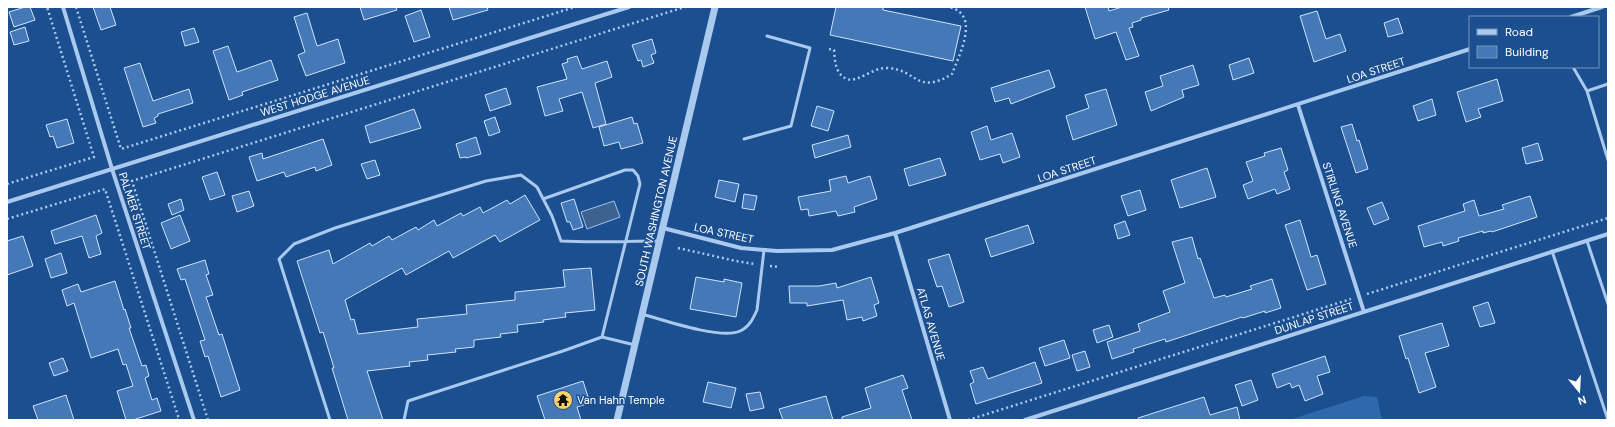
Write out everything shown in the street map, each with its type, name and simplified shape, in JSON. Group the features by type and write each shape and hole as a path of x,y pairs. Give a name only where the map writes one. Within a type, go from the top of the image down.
{"street":[{"name":"PALMER STREET","path":"63,7 112,169 194,420"},
{"name":"WEST HODGE AVENUE","path":"7,202 629,7"},
{"name":"SOUTH WASHINGTON AVENUE","path":"617,420 661,241 715,7"},
{"path":"1574,16 1602,7"},
{"name":"LOA STREET","path":"663,228 741,248 764,250 832,250 896,233 1469,49"},
{"name":"STIRLING AVENUE","path":"1298,104 1364,312"},
{"name":"ATLAS AVENUE","path":"896,233 950,420"},
{"name":"DUNLAP STREET","path":"1024,420 1608,234"}],"lane":[{"path":"744,139 791,126 810,48 767,36"},
{"path":"1574,68 1587,91 1608,160"},
{"path":"1587,91 1608,84"},
{"path":"543,199 625,170 633,170 638,176 640,184 602,337"},
{"path":"330,420 279,259 294,244 335,228 486,181 521,175 537,187 552,216 560,241 588,243 625,240 661,241"},
{"path":"1586,240 1608,304"},
{"path":"642,314 709,332 729,334 739,332 747,327 757,310 764,250"},
{"path":"1552,251 1608,420"},
{"path":"404,420 408,401 602,337 635,345"}],"path":[{"path":"7,184 94,157 47,7"},
{"path":"76,7 121,149 574,7"},
{"path":"208,420 132,181 685,7"},
{"path":"829,49 834,50 835,63 840,75 848,80 858,79 877,68 887,68 897,69 916,80 928,83 940,81 952,74 967,31 964,18 956,8 949,7"},
{"path":"7,219 105,188 179,419 177,420"},
{"path":"968,420 1608,218"},
{"path":"678,248 736,261 780,267"}],"shaded area":[{"path":"614,201 620,217 587,229 581,212"},
{"path":"1364,396 1377,397 1382,420 1289,420"}],"building":[{"path":"30,7 35,20 14,27 9,12"},
{"path":"93,7 110,7 116,25 101,30"},
{"path":"360,7 396,7 397,10 364,20"},
{"path":"449,7 487,7 488,10 453,20"},
{"path":"836,7 883,7 883,10 961,26 953,61 830,35"},
{"path":"1085,7 1108,7 1109,11 1122,7 1168,7 1169,10 1141,18 1141,20 1132,23 1133,27 1129,28 1139,56 1126,60 1116,32 1095,39"},
{"path":"421,10 430,37 414,42 405,16"},
{"path":"1317,11 1326,39 1340,34 1346,51 1314,62 1300,16"},
{"path":"307,13 317,46 338,39 345,63 306,76 298,55 305,52 294,17"},
{"path":"1398,18 1403,33 1388,37 1384,23"},
{"path":"25,27 29,41 14,45 10,32"},
{"path":"194,28 199,42 185,46 181,32"},
{"path":"652,39 656,53 651,55 654,63 643,67 641,60 638,61 632,45"},
{"path":"228,46 237,72 271,60 278,80 242,92 243,95 229,100 213,51"},
{"path":"577,56 582,69 607,61 612,77 595,83 606,124 593,128 582,92 559,99 563,111 545,116 537,87 567,79 562,64 568,62 567,59"},
{"path":"1249,58 1254,73 1233,80 1229,65"},
{"path":"140,63 153,101 189,89 193,103 158,114 158,116 154,118 156,123 143,127 124,68"},
{"path":"1193,65 1199,85 1182,90 1184,97 1151,111 1145,92 1163,86 1160,76"},
{"path":"1049,70 1055,87 1011,104 1009,98 995,102 991,88"},
{"path":"1497,79 1503,101 1478,109 1481,117 1466,122 1457,92"},
{"path":"506,88 511,104 490,111 485,95"},
{"path":"1106,89 1117,125 1073,140 1066,116 1089,108 1085,95"},
{"path":"1432,99 1436,115 1418,121 1413,106"},
{"path":"817,106 834,111 828,131 811,126"},
{"path":"414,109 421,128 370,143 365,126"},
{"path":"495,117 500,132 489,136 484,121"},
{"path":"632,117 634,124 637,123 643,143 621,149 619,142 604,146 599,127"},
{"path":"67,119 74,143 57,148 53,136 50,137 46,125"},
{"path":"1352,124 1357,141 1359,140 1368,169 1356,173 1341,127"},
{"path":"987,126 991,140 1012,133 1020,157 1003,163 1000,154 980,160 971,132"},
{"path":"848,135 851,147 815,158 812,145"},
{"path":"476,137 481,154 460,158 456,144"},
{"path":"323,139 332,165 316,171 315,167 286,177 284,172 257,181 249,157 262,153 263,159"},
{"path":"1538,143 1543,160 1526,164 1522,148"},
{"path":"1281,148 1288,170 1284,172 1290,189 1277,194 1275,189 1248,199 1243,185 1253,181 1246,162 1265,156 1264,153"},
{"path":"940,158 946,175 909,186 904,169"},
{"path":"375,160 380,175 367,179 361,164"},
{"path":"1207,168 1216,197 1180,208 1171,180"},
{"path":"217,172 225,195 210,200 202,177"},
{"path":"846,176 848,183 870,176 877,199 854,207 855,212 838,216 836,211 809,216 808,209 801,210 798,197 831,191 829,180"},
{"path":"719,180 739,184 735,202 715,197"},
{"path":"1140,190 1146,210 1128,216 1121,196"},
{"path":"249,191 254,206 237,212 232,196"},
{"path":"744,194 757,196 754,210 742,208"},
{"path":"525,195 540,220 500,242 495,235 453,258 449,251 406,275 402,268 345,300 351,320 354,319 358,334 418,327 417,319 467,314 466,305 515,300 515,292 565,287 563,270 591,268 595,310 565,313 566,317 543,320 544,322 517,325 518,332 500,334 501,337 474,340 474,347 455,349 456,352 427,355 428,360 409,362 410,366 367,371 383,420 348,420 323,332 320,333 297,261 329,250 333,264 370,243 372,246 389,236 392,240 416,227 418,230 434,220 437,226 461,213 463,216 480,207 483,213 507,200 510,204"},
{"path":"1530,196 1537,217 1492,232 1483,233 1483,231 1458,238 1459,241 1443,246 1442,242 1424,247 1418,226 1465,211 1463,204 1474,200 1479,216 1504,209 1502,205"},
{"path":"181,199 184,210 172,215 168,204"},
{"path":"574,199 583,227 573,230 570,222 567,222 561,203"},
{"path":"1382,202 1389,219 1374,225 1367,208"},
{"path":"96,215 102,233 96,236 101,254 89,258 82,236 55,244 51,231"},
{"path":"180,215 190,241 171,249 161,223"},
{"path":"1300,220 1311,257 1317,255 1326,284 1307,290 1285,225"},
{"path":"1125,221 1130,235 1118,239 1114,225"},
{"path":"1028,225 1034,243 991,257 985,239"},
{"path":"23,236 33,266 7,275 7,241"},
{"path":"1192,237 1198,259 1200,258 1214,298 1225,295 1226,297 1252,289 1250,286 1272,279 1281,308 1265,313 1265,311 1243,318 1242,317 1166,342 1165,339 1133,349 1134,352 1112,359 1107,342 1140,331 1138,324 1170,312 1163,291 1185,283 1172,242"},
{"path":"61,253 67,273 51,278 45,259"},
{"path":"949,254 964,302 949,307 942,286 937,287 928,260"},
{"path":"205,260 209,274 206,275 213,295 206,297 219,335 222,334 240,390 221,397 208,356 205,357 200,341 205,340 185,279 181,280 177,269"},
{"path":"696,277 724,282 724,279 742,283 736,317 690,309"},
{"path":"871,277 879,303 874,305 877,316 863,321 862,317 847,320 843,300 807,306 807,303 790,303 789,286 819,286 836,283 837,288"},
{"path":"115,281 142,366 146,365 149,376 145,378 152,400 157,398 161,411 133,420 126,420 117,391 133,386 126,364 123,365 118,349 91,358 74,303 67,306 62,290 78,284 81,292"},
{"path":"1488,302 1495,323 1480,327 1473,307"},
{"path":"1442,323 1449,346 1425,353 1436,387 1419,393 1408,358 1406,359 1399,336"},
{"path":"1109,325 1113,337 1097,343 1093,330"},
{"path":"1064,340 1070,358 1045,366 1039,348"},
{"path":"1085,351 1090,367 1077,371 1072,355"},
{"path":"1325,356 1330,372 1317,376 1323,394 1305,401 1299,385 1292,388 1290,383 1277,388 1272,374"},
{"path":"63,358 68,371 54,376 49,363"},
{"path":"1035,362 1042,383 976,404 970,384 974,382 970,371 983,367 988,379"},
{"path":"903,375 908,388 902,390 912,420 842,420 842,417 871,408 865,388"},
{"path":"1251,380 1258,400 1242,406 1235,385"},
{"name":"Van Hahn Temple","path":"583,381 590,403 577,407 581,420 545,420 537,396"},
{"path":"708,382 736,388 731,408 703,402"},
{"path":"760,392 764,408 750,411 746,394"},
{"path":"66,395 74,420 38,420 33,406"},
{"path":"826,396 833,420 783,420 779,409"},
{"path":"1204,397 1210,415 1237,407 1240,420 1139,420 1138,418"}],"place":[{"name":"Van Hahn Temple","path":"563,400"}]}
